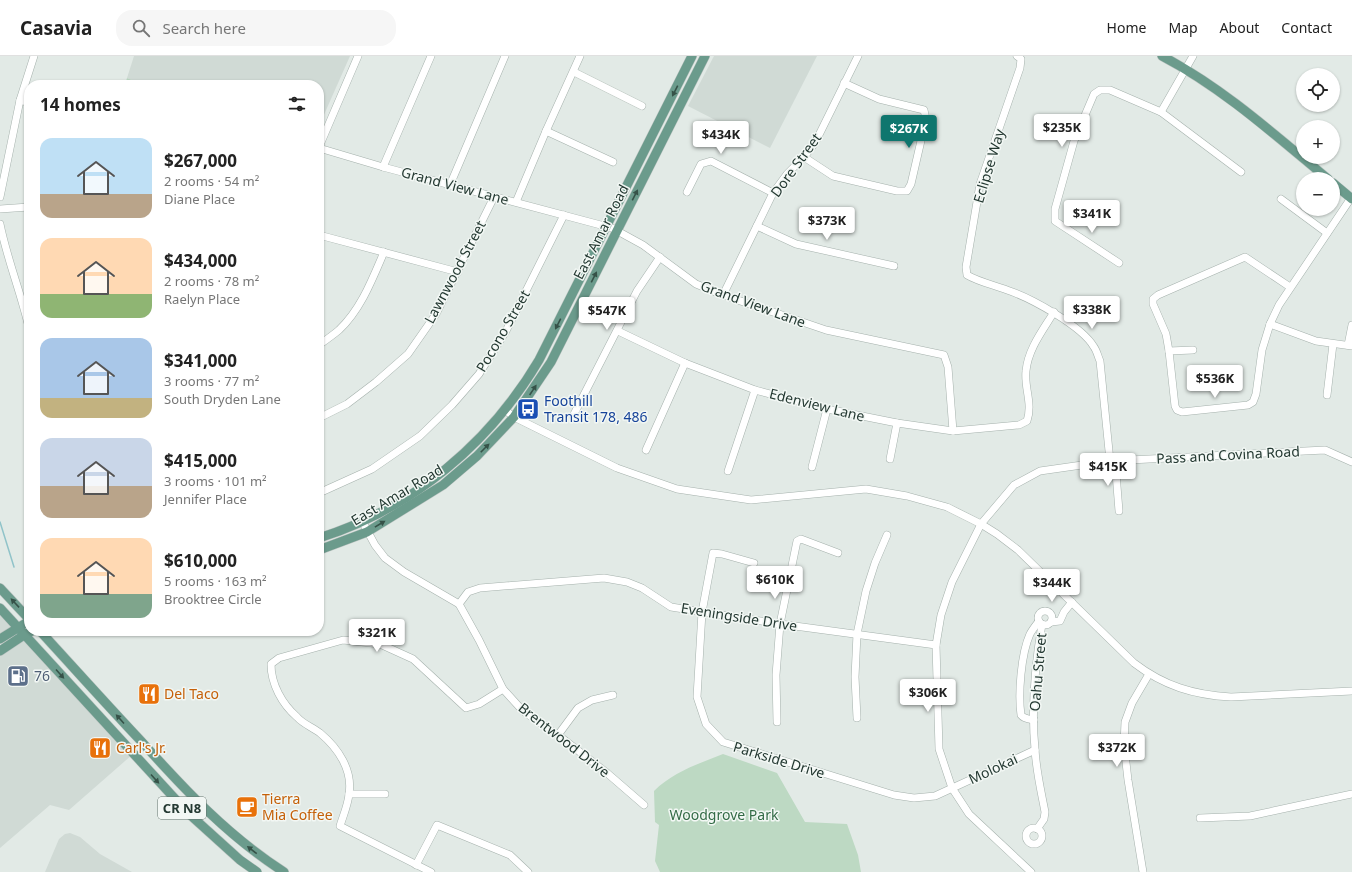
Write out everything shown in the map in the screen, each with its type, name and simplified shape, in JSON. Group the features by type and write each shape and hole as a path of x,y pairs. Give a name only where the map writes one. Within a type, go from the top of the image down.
{"main road":[{"name":"East Amar Road","path":"324,536 362,521 387,509 412,494 439,474 479,439 518,394 539,360 693,56"},
{"path":"1162,56 1186,69 1238,105 1319,172"},
{"name":"East Amar Road","path":"324,548 367,532 444,485 477,456 514,417 551,362 704,58"},
{"path":"1340,189 1351,198"},
{"path":"0,588 24,614"},
{"name":"CR N8","path":"0,608 17,628 24,631"},
{"path":"0,639 24,623"},
{"path":"0,651 24,636"},
{"name":"CR N8","path":"31,636 129,750 188,814 240,860 257,872"},
{"name":"CR N8","path":"45,636 198,803 219,823 266,861 284,872"},
{"path":"129,750 140,741"}],"street":[{"path":"26,80 34,56"},
{"path":"324,136 358,56"},
{"path":"383,167 431,56"},
{"path":"450,185 505,56"},
{"path":"516,202 580,56"},
{"path":"693,56 704,58"},
{"name":"Dore Street","path":"723,295 773,193 787,174 804,157 815,143 858,56"},
{"path":"1161,112 1194,56"},
{"name":"Eclipse Way","path":"1019,57 1020,68 980,184 966,267 967,275 1009,290 1054,312"},
{"path":"574,72 642,106"},
{"path":"804,157 833,176 897,191 907,191 911,184 926,119 924,110 879,99 844,83"},
{"path":"0,197 20,100 24,87"},
{"path":"1120,263 1055,221 1055,209 1074,141 1094,94 1100,90 1110,90 1161,112 1241,172"},
{"path":"20,100 24,101"},
{"path":"546,131 613,162"},
{"name":"Grand View Lane","path":"324,149 383,167 607,226 618,230 643,245 696,284 723,295 826,330 944,355 948,367 953,430"},
{"path":"687,192 701,164 710,161 773,193"},
{"name":"Lawnwood Street","path":"324,416 347,404 376,382 408,354 436,314 494,197"},
{"path":"1290,287 1245,257 1158,295 1153,299 1153,304 1166,334 1175,406 1177,410 1182,412 1241,406 1248,405 1253,402 1256,394 1262,350 1270,324 1279,305 1351,198"},
{"path":"1281,199 1327,233"},
{"path":"0,209 24,207"},
{"name":"Pocono Street","path":"324,491 372,470 420,436 456,400 479,374 506,331 564,215"},
{"path":"0,224 4,244 24,298"},
{"path":"757,226 796,244 894,266"},
{"path":"324,236 458,272"},
{"path":"324,341 339,330 357,308 370,285 384,252"},
{"path":"573,416 618,331 637,291 660,257"},
{"path":"1054,312 1085,336 1094,346 1100,361 1119,511"},
{"name":"Edenview Lane","path":"618,331 685,363 755,390 827,409 897,423 953,430 1019,425 1027,421 1030,412 1026,372 1029,353 1054,312"},
{"path":"1270,324 1316,341 1350,346 1350,327 1352,325"},
{"path":"1327,395 1333,344"},
{"path":"1169,351 1193,350"},
{"path":"646,450 685,363"},
{"path":"728,471 755,390"},
{"path":"812,467 827,409"},
{"path":"505,410 514,417 617,468 677,489 751,500 866,489 907,496 947,507 997,534 1028,558 1120,650 1149,674 1178,687 1212,696 1231,697 1352,691"},
{"path":"890,459 897,423"},
{"name":"Pass and Covina Road","path":"1031,872 969,814 952,788 939,749 936,645 941,615 952,582 980,524 1014,485 1040,471 1113,461 1325,450 1352,462"},
{"path":"362,521 375,545 385,558 404,572 458,604"},
{"path":"857,718 855,677 857,634 866,591 875,563 887,535"},
{"path":"777,722 776,675 780,624 798,540 838,553"},
{"name":"Parkside Drive","path":"754,562 713,553 702,612 697,697 706,724 723,742 894,795 914,798 935,796 952,788"},
{"name":"Eveningside Drive","path":"458,604 468,592 480,588 604,578 627,582 642,588 671,607 780,624 936,645"},
{"path":"1051,622 1052,618 1050,614 1045,611 1039,614 1040,623 1047,625 1051,622 1060,621 1064,612 1072,602"},
{"name":"Brentwood Drive","path":"458,604 479,640 503,689 523,711 558,735 607,773 644,805"},
{"name":"Oahu Street","path":"1034,720 1022,717 1021,676 1023,659 1030,635 1040,623"},
{"name":"Oahu Street","path":"1038,829 1044,819 1045,812 1035,750 1034,720 1040,623"},
{"path":"431,872 340,826 349,794 349,777 343,759 332,744 320,733 297,718 281,700 271,674 271,664 279,658 343,640 380,644 413,659 466,708 479,704 503,689"},
{"path":"1143,872 1128,780 1124,745 1125,722 1132,703 1149,674"},
{"path":"558,735 578,708 592,700 613,695"},
{"name":"Molokai","path":"952,788 1035,750"},
{"path":"349,794 385,794"},
{"path":"1200,818 1250,816 1352,794"},
{"path":"416,864 437,825 510,855 528,872"}],"shaded area":[{"path":"134,56 350,56 324,115 324,80 132,80 127,78"},
{"path":"714,56 817,56 770,148 688,106"},
{"path":"0,608 17,628 0,639"},
{"path":"24,635 133,754 69,810 50,805 0,848 0,651"},
{"path":"70,833 80,837 100,854 132,872 45,872 59,839 65,834"}],"green space":[{"name":"Woodgrove Park","path":"723,754 777,773 805,822 847,824 858,855 861,872 660,872 655,861 659,825 655,822 654,791 661,784 678,774 695,765"}],"waterway":[{"path":"0,522 14,567"}],"place":[{"name":"Foothill Transit 178, 486","path":"528,409"},
{"name":"76","path":"18,676"},
{"name":"Del Taco","path":"149,694"},
{"name":"Carl's Jr.","path":"100,748"},
{"name":"Tierra Mia Coffee","path":"247,807"}]}
